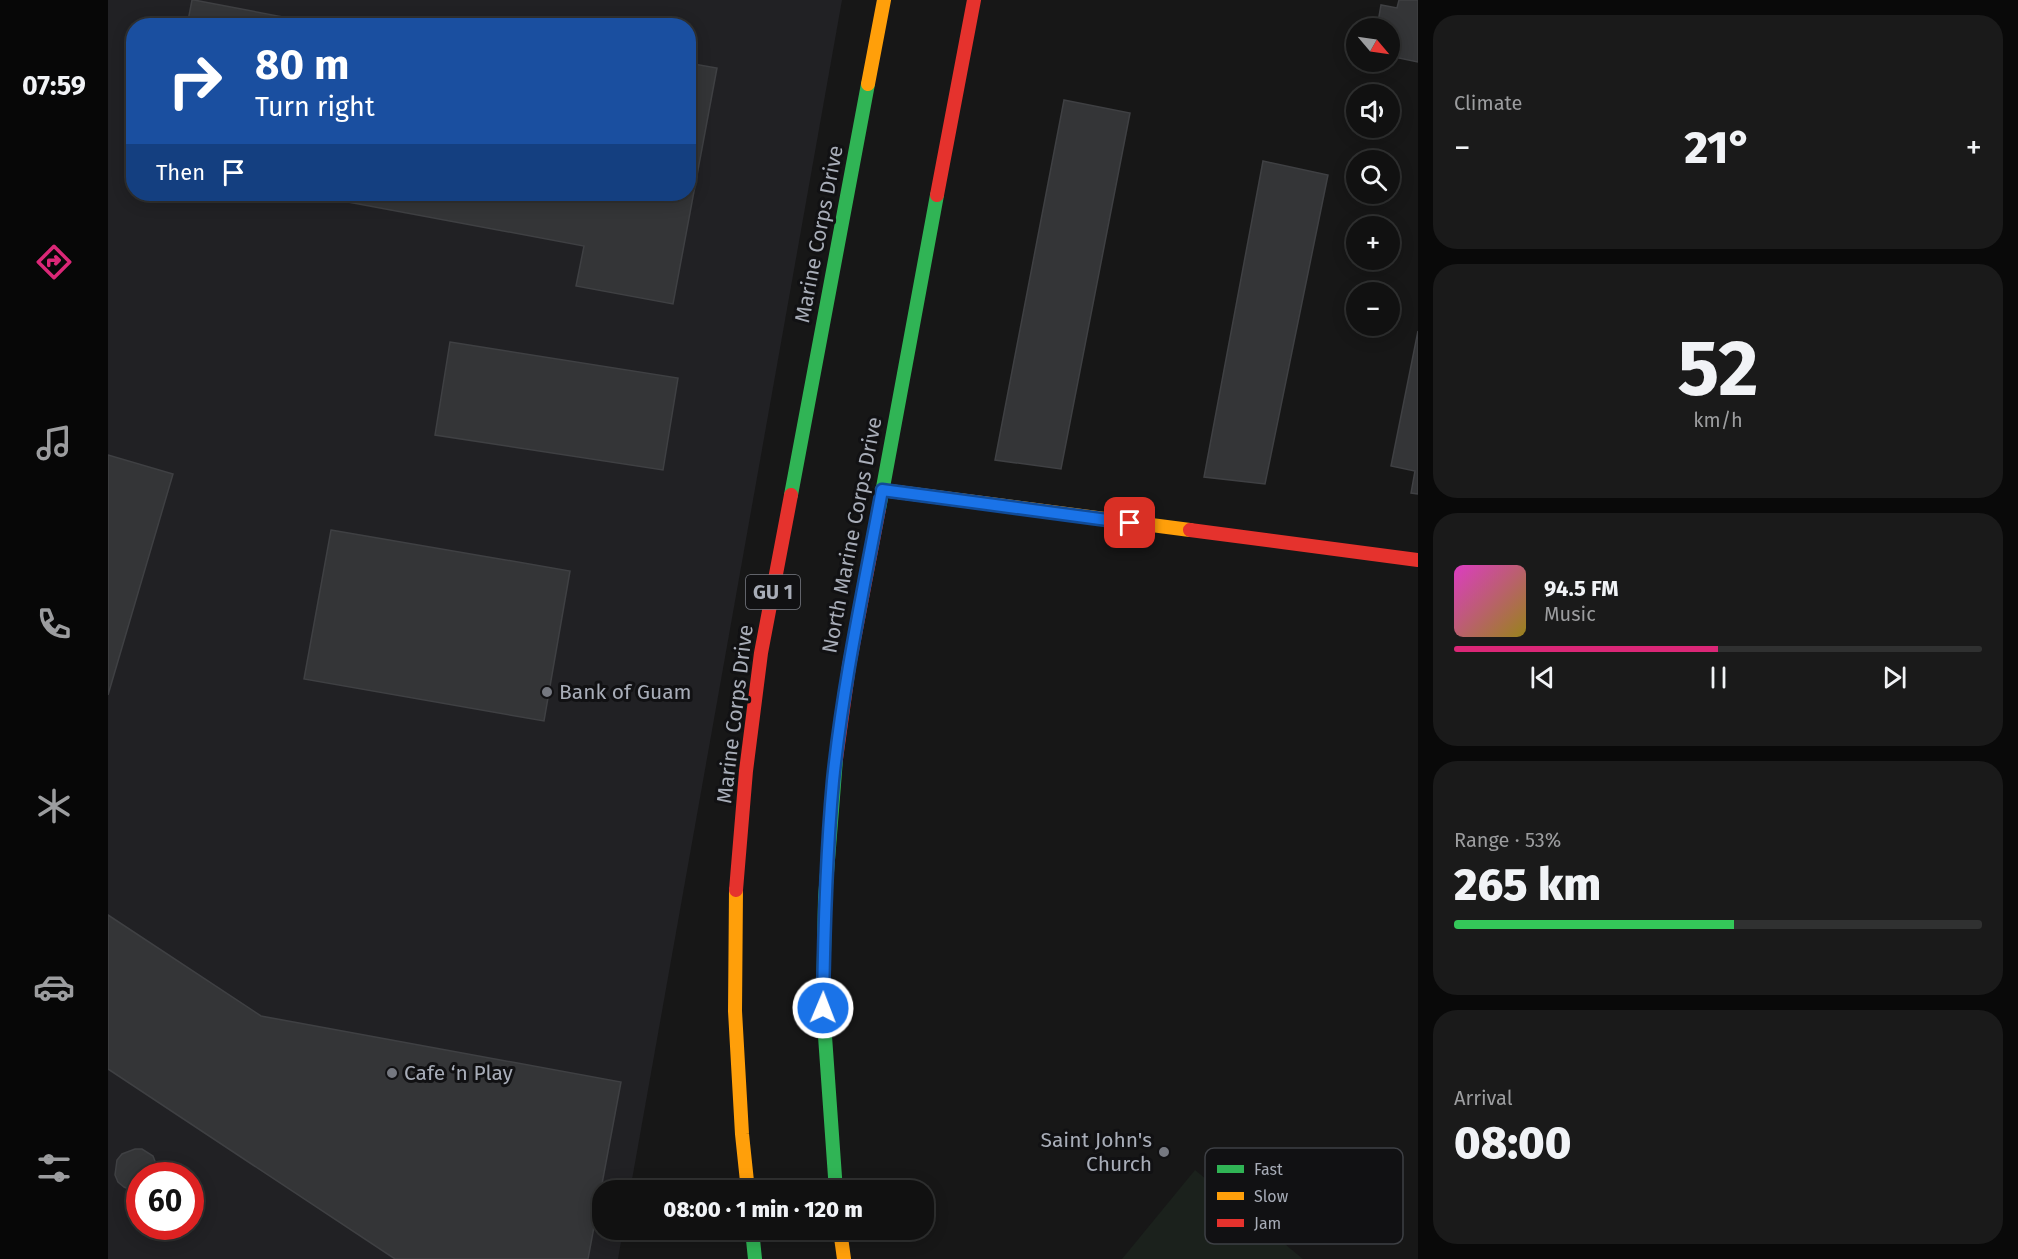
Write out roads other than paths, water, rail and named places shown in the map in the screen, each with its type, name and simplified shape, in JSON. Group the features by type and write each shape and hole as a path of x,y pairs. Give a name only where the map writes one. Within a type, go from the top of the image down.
{"main road":[{"name":"Marine Corps Drive","path":"747,1180 735,1011 736,895 746,771 761,653 884,0"},
{"name":"North Marine Corps Drive","path":"835,1180 823,1008 825,898 833,780 849,666 974,0"},
{"path":"882,490 1418,560"},
{"path":"753,1240 755,1259"},
{"path":"841,1240 844,1259"}],"place":[{"name":"Bank of Guam","path":"547,692"},
{"name":"Cafe ‘n Play","path":"392,1073"},
{"name":"Saint John's Church","path":"1164,1152"}]}
